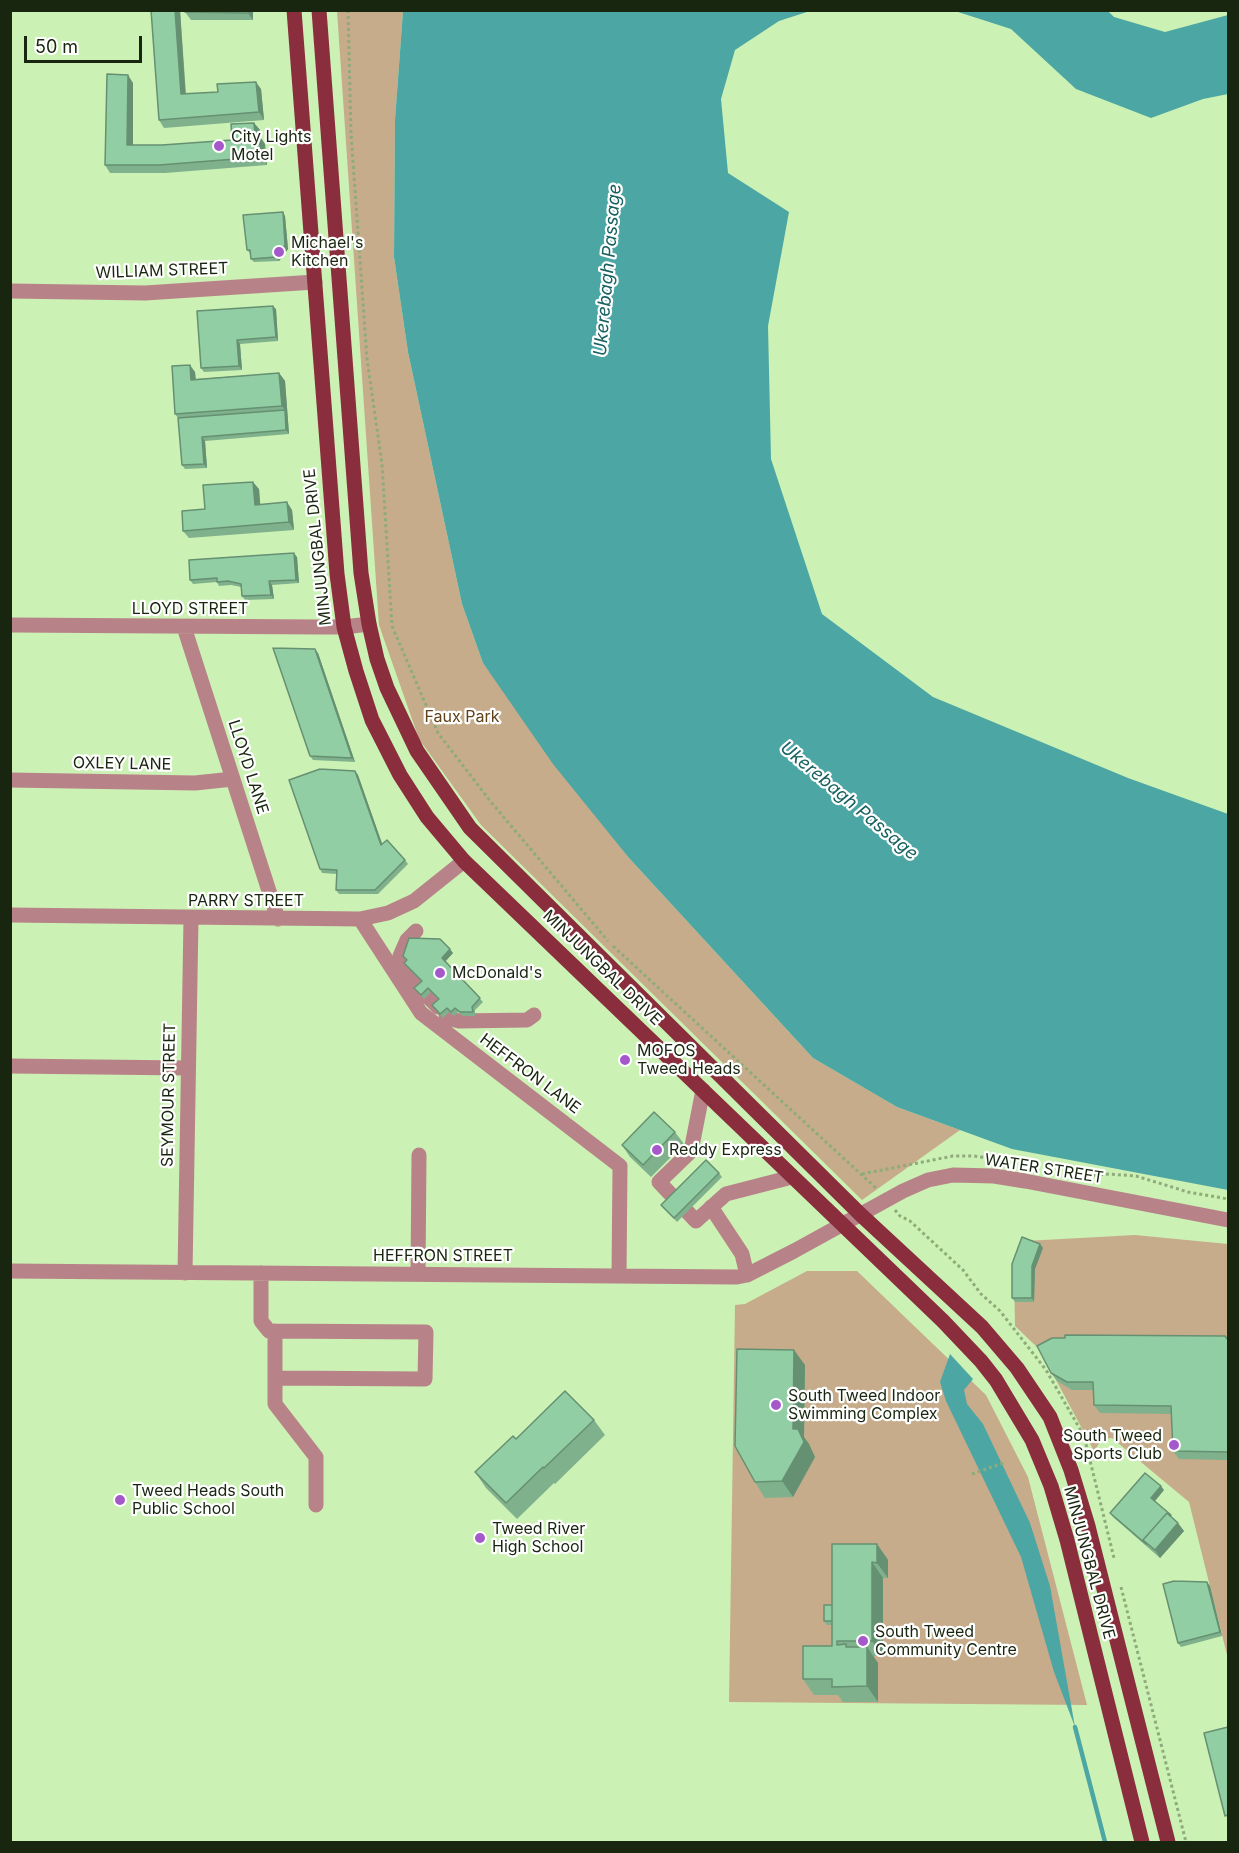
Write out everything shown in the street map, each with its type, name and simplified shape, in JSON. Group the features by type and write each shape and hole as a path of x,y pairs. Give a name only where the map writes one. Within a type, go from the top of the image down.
{"main road":[{"name":"MINJUNGBAL DRIVE","path":"294,10 336,566 344,627 372,720 395,766 427,817 464,861 943,1321 981,1361 1008,1398 1032,1440 1051,1486 1067,1540 1142,1842"},
{"name":"MINJUNGBAL DRIVE","path":"319,10 358,542 369,624 387,688 417,751 470,828 861,1214 982,1327 1017,1368 1050,1417 1071,1470 1088,1526 1168,1842"}],"street":[{"name":"WILLIAM STREET","path":"10,291 145,293 315,282"},
{"name":"LLOYD STREET","path":"10,624 344,627 369,624"},
{"name":"LLOYD LANE","path":"184,627 278,919"},
{"name":"OXLEY LANE","path":"10,780 195,783 233,779"},
{"name":"PARRY STREET","path":"10,915 191,919 360,919 388,913 414,901 464,861"},
{"name":"SEYMOUR STREET","path":"185,1273 191,919"},
{"name":"HEFFRON LANE","path":"360,919 420,1013 620,1166 619,1276"},
{"path":"416,931 407,940 400,956 403,967 451,1019 459,1021 527,1020 534,1015"},
{"path":"10,1066 187,1068"},
{"path":"703,1090 692,1151 659,1182 696,1221 726,1194 792,1177"},
{"path":"418,1275 419,1155"},
{"name":"WATER STREET","path":"861,1214 928,1180 953,1175 993,1176 1228,1220"},
{"path":"711,1208 742,1254 747,1275"},
{"name":"HEFFRON STREET","path":"10,1271 724,1278 747,1275 861,1214"},
{"path":"261,1273 261,1322 269,1330 426,1332 425,1379 275,1378"},
{"path":"275,1331 275,1404 316,1456 316,1505"}],"path":[{"path":"348,10 351,133 366,347 382,464 392,626 438,733 491,802 609,942 873,1184 900,1216 910,1221 963,1270 981,1294 1000,1311 1046,1370 1084,1436 1116,1569"},
{"path":"972,1474 1006,1462"},
{"path":"1119,1579 1186,1842"}],"green space":[{"name":"Faux Park","path":"337,11 403,11 395,120 394,257 408,352 462,604 483,663 629,858 813,1058 897,1107 960,1130 862,1200 481,825 419,739 379,625"},
{"name":"South Tweed Sports Club","path":"1135,1235 1228,1244 1228,1659 1189,1502 1112,1438 1102,1439 1094,1451 1040,1350 1015,1326 1014,1268 1025,1241"},
{"path":"807,1271 857,1271 986,1395 1028,1477 1087,1705 729,1702 735,1305 745,1304"}],"water":[{"name":"Ukerebagh Passage","path":"403,11 810,11 779,21 735,50 721,99 728,173 789,212 768,326 771,459 822,614 933,697 1128,778 1228,814 1228,1190 1012,1149 897,1107 813,1058 629,858 553,764 483,663 462,604 408,352 394,257 395,120"},
{"path":"955,11 1108,11 1114,17 1165,32 1228,15 1228,94 1203,99 1151,118 1076,89 1011,29"},
{"path":"950,1354 973,1379 964,1390 967,1404 983,1424 1030,1523 1050,1586 1075,1727 1054,1672 1021,1557 946,1401 940,1382"}],"building":[{"path":"151,10 175,10 181,94 218,92 217,84 256,82 259,112 159,120"},
{"path":"185,10 248,10 248,13 185,12"},
{"path":"107,74 128,75 127,145 232,140 231,124 254,123 255,136 259,136 261,157 159,165 105,165"},
{"path":"283,212 285,245 276,257 251,259 250,250 247,250 243,215"},
{"path":"273,306 276,337 237,340 239,366 201,368 197,311"},
{"path":"190,365 191,380 279,373 282,406 175,414 172,366"},
{"path":"285,410 286,430 202,437 204,464 182,465 178,418"},
{"path":"253,482 255,505 287,502 289,522 183,531 182,511 205,509 203,485"},
{"path":"294,553 296,580 269,581 271,595 242,596 241,584 228,581 217,582 217,578 190,580 189,560"},
{"path":"273,648 315,649 352,758 310,756"},
{"path":"320,769 355,771 381,845 387,840 405,860 375,890 336,890 337,870 320,869 289,780"},
{"path":"409,938 440,939 450,949 442,958 480,998 472,1007 473,1012 460,1012 455,1008 451,1012 447,1008 440,1014 432,1005 439,999 428,988 421,995 414,988 422,981 404,963 407,960 403,956"},
{"path":"654,1112 675,1132 643,1165 622,1145"},
{"path":"706,1160 719,1173 674,1218 661,1205"},
{"path":"1022,1237 1040,1244 1032,1266 1032,1298 1012,1298 1012,1264"},
{"path":"1065,1335 1225,1336 1228,1340 1228,1452 1173,1451 1171,1406 1094,1405 1093,1382 1067,1382 1051,1373 1037,1346 1052,1338 1065,1338"},
{"name":"South Tweed Indoor Swimming Complex","path":"737,1349 794,1350 793,1429 798,1429 804,1442 782,1481 755,1482 735,1446"},
{"path":"565,1391 594,1420 506,1503 475,1472 513,1436 516,1439"},
{"path":"1145,1473 1161,1486 1151,1498 1171,1515 1167,1513 1143,1540 1146,1544 1110,1513"},
{"path":"1167,1513 1178,1523 1155,1550 1143,1540"},
{"name":"South Tweed Community Centre","path":"832,1544 877,1544 877,1563 872,1562 872,1641 837,1641 837,1645 846,1644 846,1647 867,1647 867,1686 832,1687 832,1679 803,1679 803,1646 832,1646"},
{"path":"1174,1581 1207,1582 1220,1632 1178,1643 1163,1584"},
{"path":"824,1605 832,1605 832,1621 824,1621"},
{"path":"1228,1727 1228,1815 1225,1816 1204,1733"}],"waterway":[{"path":"1075,1727 1105,1842"}],"place":[{"name":"City Lights Motel","path":"219,146"},
{"name":"Michael's Kitchen","path":"279,252"},
{"name":"McDonald's","path":"440,973"},
{"name":"MOFOS Tweed Heads","path":"625,1060"},
{"name":"Reddy Express","path":"657,1150"},
{"name":"South Tweed Indoor Swimming Complex","path":"776,1405"},
{"name":"South Tweed Sports Club","path":"1174,1445"},
{"name":"Tweed Heads South Public School","path":"120,1500"},
{"name":"Tweed River High School","path":"480,1538"},
{"name":"South Tweed Community Centre","path":"863,1641"}]}
